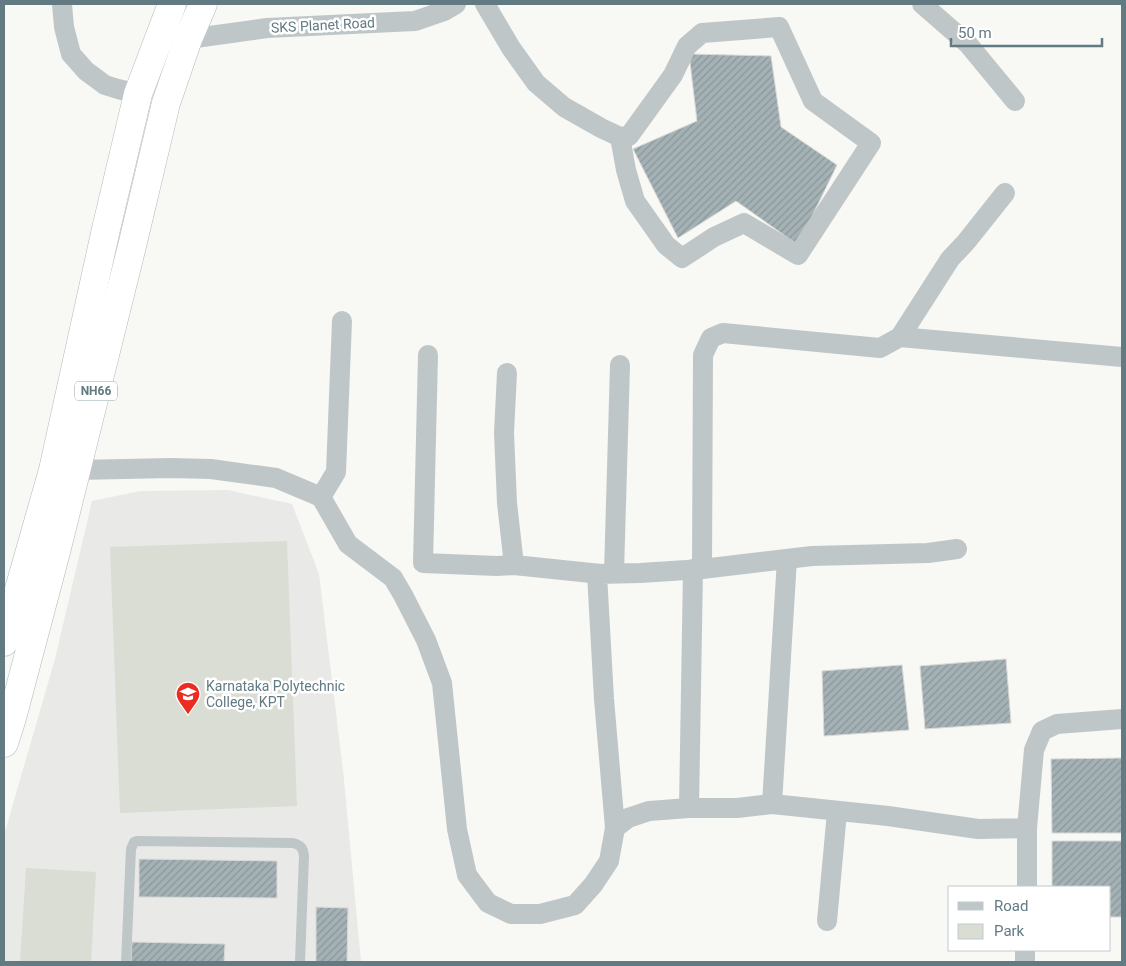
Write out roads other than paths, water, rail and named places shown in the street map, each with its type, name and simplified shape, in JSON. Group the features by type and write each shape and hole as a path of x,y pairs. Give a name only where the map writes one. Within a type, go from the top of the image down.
{"highway":[{"name":"NH66","path":"4,642 53,470 138,94 172,4"},
{"name":"NH66","path":"4,743 77,470 166,103 188,39 203,4"}],"street":[{"path":"62,4 64,27 70,54 86,71 106,85 138,94"},
{"name":"SKS Planet Road","path":"188,39 267,28 415,21 456,4"},
{"path":"486,4 511,48 536,83 564,107 620,137 629,136 673,75 687,46 702,33 779,28 813,101 871,143 798,255 744,222 714,237 682,258 666,245 636,201 626,170 620,137"},
{"path":"922,4 968,44 1015,101"},
{"path":"689,808 698,569 703,355 711,338 723,333 880,348 900,338 950,259 1005,193"},
{"path":"321,497 336,472 342,321"},
{"path":"900,338 1122,357"},
{"path":"428,355 423,563 514,565 608,574"},
{"path":"608,574 620,365"},
{"path":"507,373 504,433 507,503 514,565"},
{"path":"77,470 211,469 276,478 321,497 348,544 393,578 426,640 442,683 457,829 465,866 468,875 488,903 511,914 540,914 575,905 593,885 609,861 615,828 604,699 597,574 698,569 812,556 928,553 958,550"},
{"path":"772,804 787,559"},
{"path":"1027,886 1026,828 1034,750 1042,731 1057,724 1122,719"},
{"path":"615,828 628,818 648,811 689,808 737,808 772,804 888,816 978,829 1026,828"},
{"path":"826,921 838,812"}],"lane":[{"path":"126,962 131,849 134,842 147,841 299,844 303,849 304,856 300,962"}],"place":[{"name":"Karnataka Polytechnic College, KPT","path":"188,715"}]}
